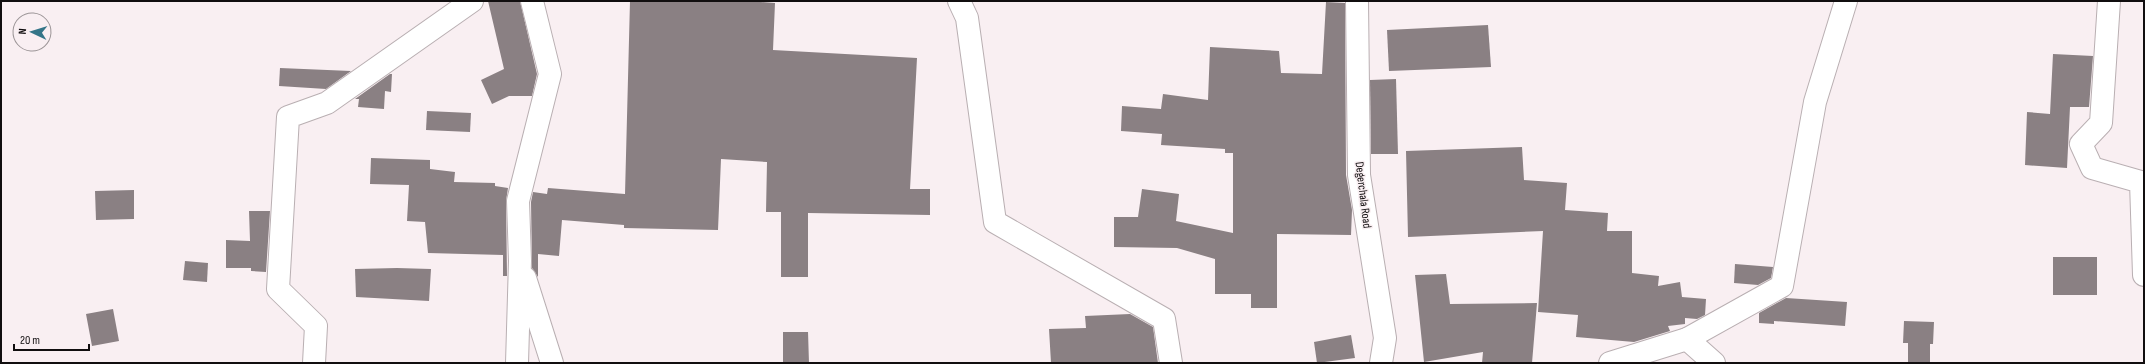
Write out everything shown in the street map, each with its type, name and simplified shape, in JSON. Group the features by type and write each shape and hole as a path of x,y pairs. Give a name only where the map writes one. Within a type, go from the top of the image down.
{"street":[{"path":"314,363 316,326 278,288 288,117 327,103 472,1"},
{"path":"517,363 520,261 518,201 550,74 532,1"},
{"path":"959,1 967,18 996,222 1164,319 1171,363"},
{"name":"Degerchala Road","path":"1357,1 1359,175 1386,338 1381,363"},
{"path":"1610,363 1687,339 1782,286 1816,102 1846,1"},
{"path":"2109,1 2101,123 2081,144 2092,168 2141,182 2144,275"},
{"path":"520,261 552,363"},
{"path":"1687,339 1714,363"}],"building":[{"path":"488,1 520,1 537,74 532,96 509,96 492,104 481,80 504,69"},
{"path":"630,1 748,1 775,3 773,50 917,58 910,189 930,189 930,215 808,213 808,277 781,277 781,212 766,212 767,162 721,159 718,230 624,228 624,225 562,220 559,256 538,254 538,277 532,268 531,202 533,192 547,194 548,188 625,194"},
{"path":"1326,2 1345,3 1346,175 1352,210 1351,235 1277,234 1277,308 1251,308 1251,294 1215,294 1215,259 1177,248 1114,247 1114,217 1138,217 1142,189 1179,194 1176,221 1233,233 1233,153 1225,153 1225,149 1161,145 1162,134 1121,131 1122,106 1161,109 1163,94 1208,100 1210,47 1279,51 1281,73 1322,74"},
{"path":"1488,25 1491,67 1389,71 1387,30"},
{"path":"2053,54 2093,56 2089,107 2070,107 2067,168 2025,165 2027,112 2050,114"},
{"path":"280,68 351,71 326,89 279,86"},
{"path":"392,74 391,92 385,91 384,109 358,107 359,99 355,99"},
{"path":"1396,79 1398,154 1371,154 1370,80"},
{"path":"427,111 471,113 470,132 426,130"},
{"path":"1522,147 1524,180 1567,183 1565,210 1608,213 1607,231 1632,231 1632,273 1659,276 1658,286 1680,282 1682,297 1706,299 1705,315 1697,319 1685,318 1685,324 1668,326 1670,331 1634,342 1576,337 1578,315 1538,312 1543,231 1408,237 1406,151"},
{"path":"371,158 430,160 430,169 455,172 454,182 495,183 495,186 508,188 506,201 507,276 503,276 503,255 428,253 425,222 407,221 409,185 370,184"},
{"path":"134,190 134,219 96,220 95,191"},
{"path":"249,211 270,211 266,272 251,271 251,268 226,268 226,240 250,241"},
{"path":"2053,257 2097,257 2097,295 2053,295"},
{"path":"185,261 208,263 207,282 183,280"},
{"path":"1735,264 1773,267 1771,278 1758,285 1734,283"},
{"path":"355,269 431,269 429,301 356,297"},
{"path":"1446,274 1450,304 1537,303 1532,363 1482,363 1483,352 1424,362 1415,275"},
{"path":"1786,298 1847,302 1845,326 1774,321 1774,324 1759,323 1759,313"},
{"path":"113,309 119,341 92,346 86,314"},
{"path":"1130,314 1153,327 1158,363 1051,363 1049,329 1086,328 1085,316"},
{"path":"1904,321 1934,322 1933,344 1930,344 1930,363 1908,363 1908,343 1903,343"},
{"path":"783,332 808,332 809,363 783,363"},
{"path":"1351,335 1355,358 1317,363 1314,342"}]}
